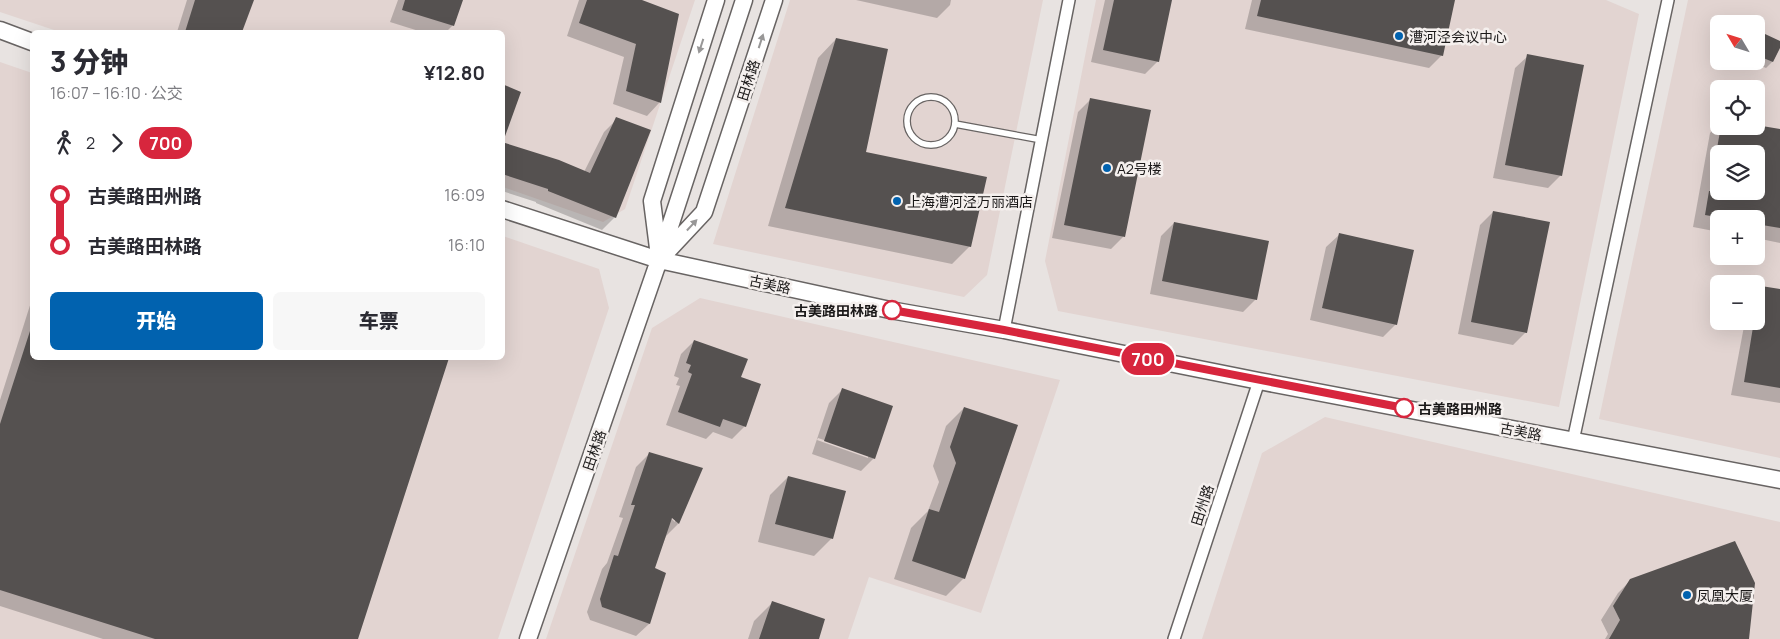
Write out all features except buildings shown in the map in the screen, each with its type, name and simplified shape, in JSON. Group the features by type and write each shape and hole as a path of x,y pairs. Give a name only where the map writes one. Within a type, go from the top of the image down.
{"street":[{"name":"田林路","path":"659,260 652,201 716,0"},
{"name":"田林路","path":"528,639 659,260 744,0"},
{"name":"田林路","path":"659,260 704,212 774,0"},
{"path":"1004,330 1069,0"},
{"path":"1573,441 1668,0"},
{"path":"0,30 30,41"},
{"name":"古美路","path":"505,210 659,260 890,310 1004,330 1259,381 1780,480"},
{"name":"田州路","path":"1174,639 1259,381"}],"lane":[{"path":"930,97 939,98 952,108 955,124 953,132 948,139 941,144 932,145 917,141 908,129 908,114 916,102 930,97"},
{"path":"955,124 1042,140"}],"shaded area":[{"path":"0,0 695,0 625,209 603,222 505,188 505,30 54,30 0,12"},
{"path":"790,0 1043,0 987,275 964,297 713,244"},
{"path":"1096,0 1606,0 1639,14 1559,407 1058,311 1045,261"},
{"path":"1688,0 1780,0 1780,458 1599,419"},
{"path":"0,62 30,72 30,360 505,360 505,237 599,269 609,308 498,639 0,639"},
{"path":"700,298 1060,380 981,613 869,577 848,639 546,639 652,328"},
{"path":"1325,417 1780,522 1780,639 1202,639 1262,453"}],"bus line":[{"name":"700","path":"892,310 1404,408"}],"place":[{"name":"漕河泾会议中心","path":"1399,36"},
{"name":"A2号楼","path":"1107,168"},
{"name":"上海漕河泾万丽酒店","path":"897,201"},
{"name":"古美路田林路","path":"892,310"},
{"name":"古美路田州路","path":"1404,408"},
{"name":"凤凰大厦","path":"1687,595"}]}
